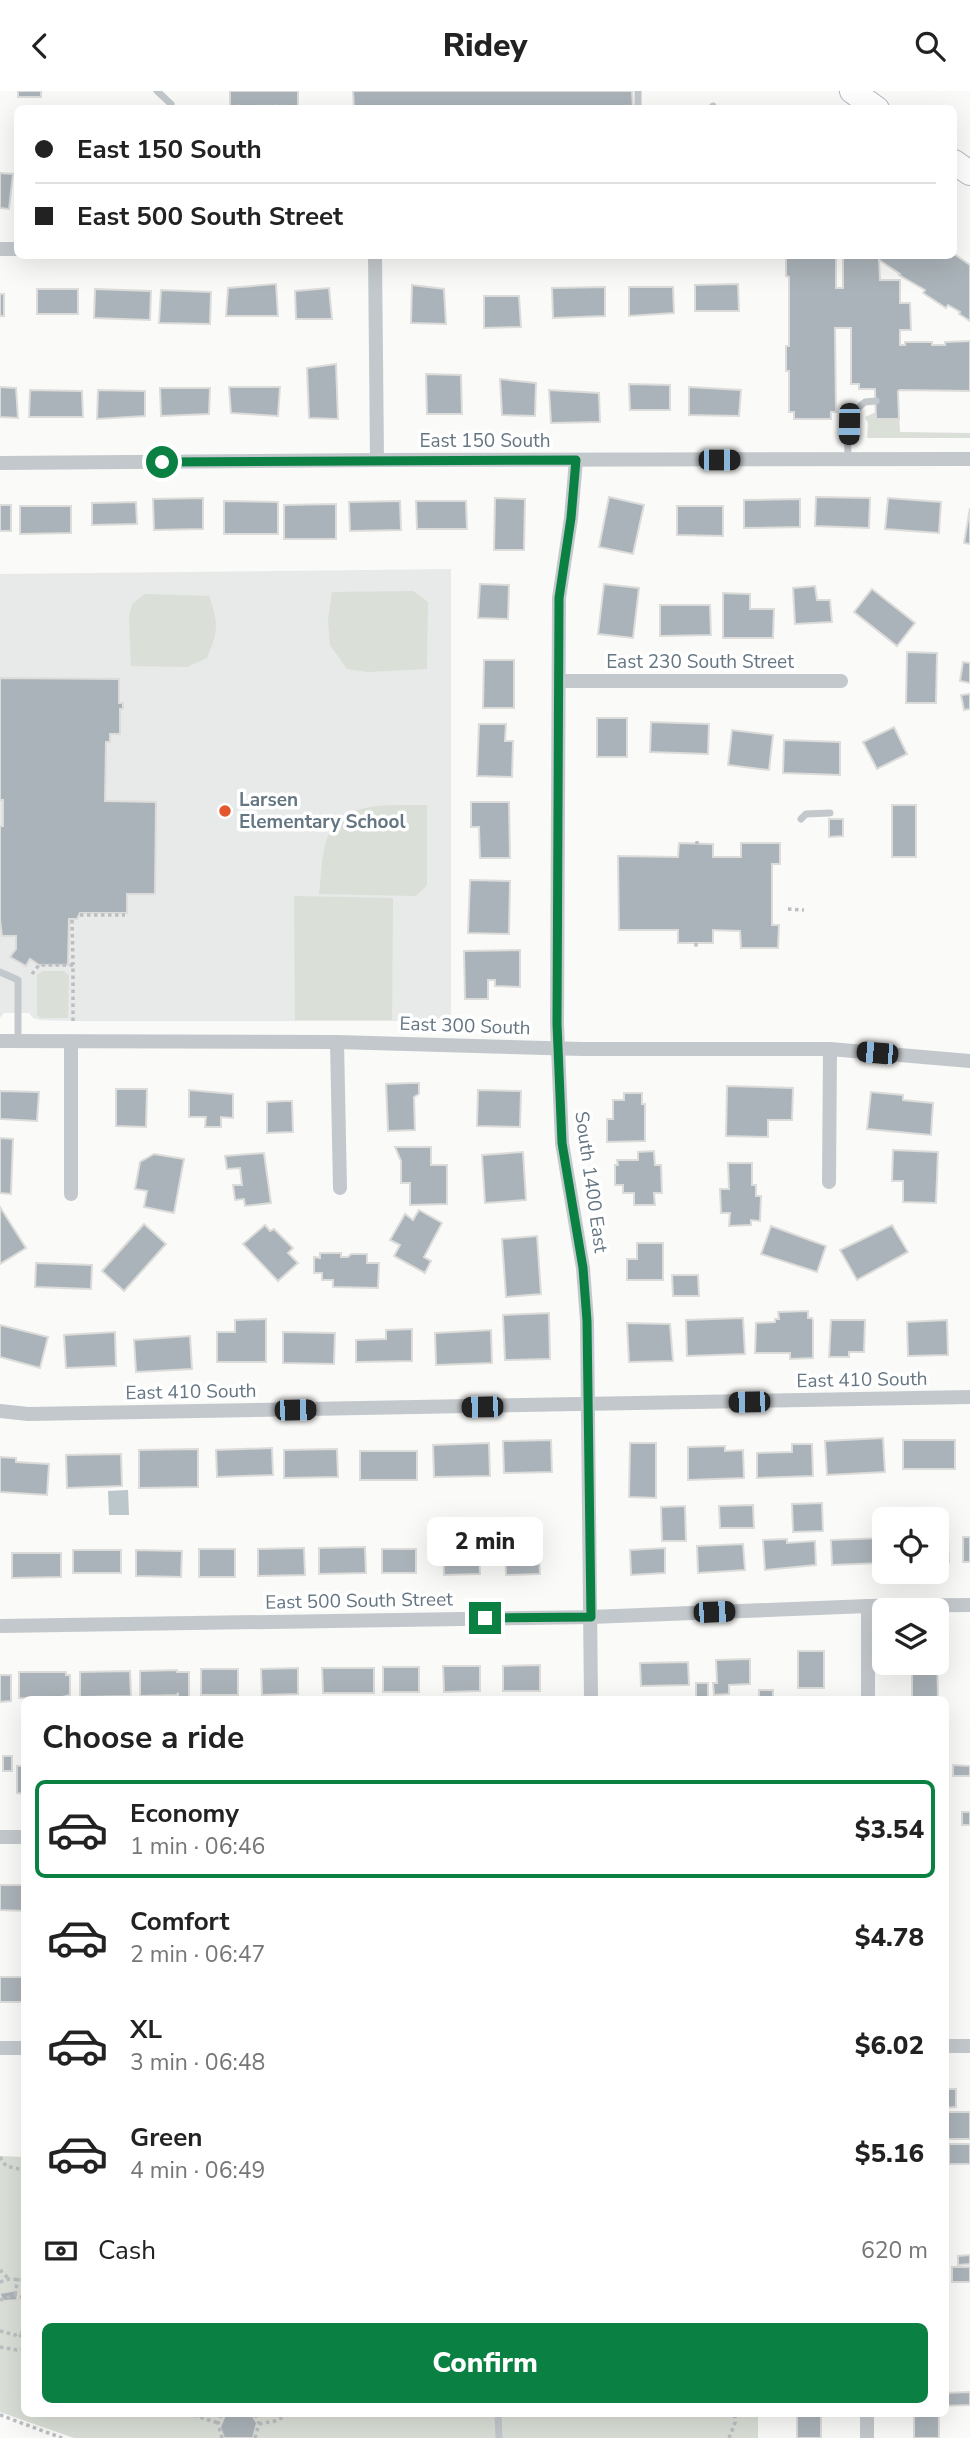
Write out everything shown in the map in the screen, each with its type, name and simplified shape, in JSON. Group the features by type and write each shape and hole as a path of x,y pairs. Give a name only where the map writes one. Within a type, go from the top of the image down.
{"highway":[{"path":"852,91 871,105"}],"street":[{"path":"374,259 377,460"},
{"name":"East 150 South","path":"0,463 970,459"},
{"name":"South 1400 East","path":"576,460 571,518 559,598 558,1047 562,1143 583,1268 587,1321 591,1696"},
{"name":"East 230 South Street","path":"559,681 841,681"},
{"name":"East 300 South","path":"0,1041 337,1042 830,1049 970,1061"},
{"path":"71,1042 71,1194"},
{"path":"337,1042 341,1188"},
{"path":"830,1049 830,1182"},
{"name":"East 410 South","path":"0,1411 28,1414 970,1397"},
{"name":"East 500 South Street","path":"0,1626 591,1617 868,1606 970,1605"},
{"path":"868,1606 868,1696"},
{"path":"0,1837 21,1837"},
{"path":"949,2046 970,2046"},
{"path":"0,2048 21,2048"},
{"path":"867,2417 867,2438"}],"lane":[{"path":"157,91 171,104"},
{"path":"849,459 851,415 865,402 876,401"},
{"path":"801,819 806,814 830,813"},
{"path":"0,972 18,980 18,1041"},
{"path":"498,2417 499,2438"}],"path":[{"path":"788,909 804,909"},
{"path":"80,915 125,915"},
{"path":"72,920 73,1021"},
{"path":"32,974 39,965 73,965"},
{"path":"0,2157 6,2166 21,2169"},
{"path":"0,2270 9,2279"},
{"path":"15,2295 18,2278"},
{"path":"0,2282 21,2279"},
{"path":"0,2300 15,2295 21,2297"},
{"path":"0,2331 9,2335 21,2333"},
{"path":"0,2347 21,2348"},
{"path":"0,2415 62,2438"},
{"path":"199,2417 218,2423"},
{"path":"220,2417 218,2423 222,2438"},
{"path":"255,2438 260,2424 257,2417"},
{"path":"260,2424 284,2417"},
{"path":"729,2438 735,2417"}],"shaded area":[{"path":"876,412 899,413 900,432 970,433 970,438 867,438 868,423 865,417"},
{"name":"Larsen Elementary School","path":"451,569 451,1021 73,1021 40,1020 29,1013 4,1013 0,1018 0,574"},
{"path":"413,591 428,602 427,669 368,672 347,669 330,645 328,620 332,592"},
{"path":"145,594 209,596 216,627 207,658 187,667 131,666 129,616 132,604"},
{"path":"427,805 427,885 416,896 319,894 324,850 330,833 339,821 364,808"},
{"path":"294,896 393,898 392,1020 295,1020"},
{"path":"43,971 64,971 69,976 68,1018 40,1018 37,1014 37,975"},
{"path":"128,1490 129,1515 109,1515 108,1491"},
{"path":"0,2156 21,2157 21,2417 758,2417 758,2438 74,2438 0,2412"}],"building":[{"path":"18,91 41,91 41,97 18,97"},
{"path":"230,91 298,91 298,105 230,105"},
{"path":"353,91 632,91 633,105 354,105"},
{"path":"0,173 13,174 9,209 0,208"},
{"path":"957,256 970,265 970,321 959,314 960,312 948,305 946,308 923,293 925,290 879,260 880,280 900,280 900,303 910,303 911,330 900,330 900,345 905,345 905,342 945,345 945,342 970,341 970,391 900,390 899,419 876,419 875,389 859,389 859,384 851,384 851,328 835,328 836,412 831,412 831,419 794,419 794,412 789,412 789,371 786,371 786,346 789,346 789,277 786,276 786,259 836,259 836,288 843,288 843,259 957,259"},
{"path":"276,284 278,316 226,316 228,288"},
{"path":"738,284 739,311 695,311 695,285"},
{"path":"412,285 444,289 446,324 411,323"},
{"path":"605,287 605,316 553,318 552,288"},
{"path":"629,287 673,287 674,313 629,316"},
{"path":"329,288 332,319 296,319 295,291"},
{"path":"37,289 78,289 78,314 37,314"},
{"path":"95,289 151,291 150,320 94,318"},
{"path":"161,290 211,292 210,324 159,323"},
{"path":"0,294 4,294 4,316 0,316"},
{"path":"484,296 519,296 521,327 484,328"},
{"path":"336,364 338,419 309,418 307,368"},
{"path":"426,374 461,375 462,414 427,414"},
{"path":"500,379 536,383 535,416 502,415"},
{"path":"629,384 670,385 670,410 630,410"},
{"path":"0,387 16,388 18,418 0,417"},
{"path":"229,387 280,387 278,416 231,413"},
{"path":"689,387 741,390 739,416 689,415"},
{"path":"160,388 210,388 209,414 161,416"},
{"path":"30,390 82,391 83,417 29,417"},
{"path":"98,390 145,391 145,416 97,419"},
{"path":"549,390 599,393 600,422 551,423"},
{"path":"609,497 644,505 633,554 599,547"},
{"path":"816,497 870,498 869,528 815,526"},
{"path":"203,498 203,529 154,530 153,499"},
{"path":"495,498 525,499 524,550 494,550"},
{"path":"888,498 941,502 939,533 885,529"},
{"path":"800,499 800,527 744,528 744,500"},
{"path":"224,501 278,502 278,534 224,534"},
{"path":"400,501 401,530 350,531 349,502"},
{"path":"416,501 466,501 467,529 417,529"},
{"path":"136,502 137,524 92,525 92,503"},
{"path":"336,504 336,539 284,539 284,505"},
{"path":"0,505 11,505 11,531 0,531"},
{"path":"20,506 71,506 71,533 20,534"},
{"path":"677,506 723,506 723,536 677,535"},
{"path":"970,508 970,544 964,543"},
{"path":"480,584 509,585 508,619 478,618"},
{"path":"604,584 639,588 633,638 598,634"},
{"path":"815,586 817,600 830,600 832,622 795,624 793,588"},
{"path":"872,589 915,623 897,646 854,612"},
{"path":"723,593 750,594 750,609 774,609 773,638 723,638"},
{"path":"660,605 710,605 711,635 660,636"},
{"path":"907,652 937,653 936,703 906,703"},
{"path":"484,660 514,660 514,708 483,708"},
{"path":"963,662 970,663 970,683 960,681"},
{"path":"0,678 119,679 119,703 123,703 123,709 120,709 120,734 110,734 110,742 106,742 105,801 156,802 155,894 127,894 127,913 80,913 77,919 69,919 68,965 39,965 30,959 26,966 10,957 16,949 16,936 2,936"},
{"path":"970,694 970,709 964,710 961,695"},
{"path":"597,718 627,718 627,757 597,757"},
{"path":"651,722 709,724 708,754 650,752"},
{"path":"479,724 506,724 505,741 513,741 512,777 477,776"},
{"path":"894,727 907,754 877,769 863,742"},
{"path":"732,730 773,735 769,770 728,765"},
{"path":"784,740 840,742 840,775 783,773"},
{"path":"471,802 509,802 510,858 480,858 479,827 471,827"},
{"path":"892,805 916,805 916,857 892,857"},
{"path":"829,819 843,819 843,836 829,837"},
{"path":"679,843 713,844 713,857 741,857 741,843 780,843 780,864 772,864 772,925 779,925 778,948 741,948 740,931 713,930 713,943 678,943 678,930 619,930 618,856 678,857"},
{"path":"470,880 510,881 509,934 468,933"},
{"path":"520,950 520,987 495,986 495,980 488,980 488,999 465,999 464,951"},
{"path":"419,1083 419,1094 414,1097 415,1130 388,1131 386,1084"},
{"path":"727,1086 793,1088 792,1120 768,1120 768,1137 726,1136"},
{"path":"116,1089 147,1089 146,1127 116,1126"},
{"path":"189,1090 233,1094 233,1118 221,1117 221,1127 205,1127 206,1117 189,1117"},
{"path":"478,1090 521,1091 520,1127 477,1126"},
{"path":"0,1091 39,1092 37,1121 0,1119"},
{"path":"871,1092 903,1095 903,1100 933,1103 931,1135 867,1129"},
{"path":"624,1093 642,1093 642,1104 645,1104 645,1141 607,1142 607,1119 613,1119 613,1100 624,1100"},
{"path":"292,1101 293,1132 267,1133 267,1102"},
{"path":"0,1138 13,1139 11,1194 0,1193"},
{"path":"395,1147 431,1147 431,1165 447,1165 447,1204 410,1205 410,1183 401,1183 401,1161"},
{"path":"893,1150 938,1152 936,1203 903,1202 903,1181 892,1181"},
{"path":"654,1151 655,1165 661,1165 662,1193 654,1193 655,1205 634,1205 634,1193 623,1193 623,1185 615,1185 615,1165 618,1165 617,1160 638,1160 638,1152"},
{"path":"523,1152 526,1200 485,1203 482,1155"},
{"path":"264,1153 271,1203 245,1206 244,1199 235,1200 233,1185 242,1185 240,1168 227,1169 225,1156"},
{"path":"154,1154 184,1159 174,1213 144,1207 147,1191 135,1189 140,1162"},
{"path":"728,1163 752,1163 752,1185 756,1185 756,1196 761,1196 760,1221 751,1220 751,1225 729,1226 730,1213 721,1213 720,1189 729,1189"},
{"path":"0,1207 26,1248 0,1264"},
{"path":"419,1210 442,1223 424,1257 431,1261 425,1273 394,1256 400,1245 390,1240 405,1214 413,1220"},
{"path":"144,1224 166,1244 124,1291 102,1271"},
{"path":"265,1225 270,1231 274,1229 293,1248 288,1253 298,1263 278,1281 243,1244"},
{"path":"892,1225 908,1252 857,1280 840,1250"},
{"path":"771,1226 826,1246 817,1272 761,1254"},
{"path":"537,1236 541,1294 506,1297 502,1239"},
{"path":"637,1243 663,1243 663,1280 627,1280 627,1259 637,1259"},
{"path":"320,1253 341,1253 341,1257 367,1254 367,1263 379,1263 378,1288 333,1287 333,1280 322,1280 322,1273 314,1273 314,1257 320,1258"},
{"path":"36,1263 92,1265 91,1289 35,1287"},
{"path":"672,1275 698,1275 699,1296 673,1296"},
{"path":"808,1311 808,1318 813,1321 813,1358 790,1359 790,1353 755,1353 756,1323 775,1322 775,1319 779,1319 778,1312"},
{"path":"549,1313 550,1359 505,1360 503,1315"},
{"path":"743,1318 745,1354 687,1356 686,1320"},
{"path":"266,1319 266,1362 217,1362 217,1332 235,1332 235,1320"},
{"path":"831,1320 865,1320 864,1352 849,1352 849,1357 829,1357"},
{"path":"947,1320 948,1355 908,1356 907,1322"},
{"path":"627,1323 670,1324 673,1361 629,1362"},
{"path":"0,1325 48,1337 40,1368 0,1357"},
{"path":"412,1329 412,1361 356,1362 356,1340 386,1339 386,1330"},
{"path":"491,1330 492,1363 436,1365 435,1333"},
{"path":"115,1332 116,1366 66,1368 64,1335"},
{"path":"283,1332 335,1333 334,1364 283,1363"},
{"path":"190,1336 192,1369 136,1372 134,1340"},
{"path":"883,1438 885,1472 827,1475 825,1441"},
{"path":"551,1440 552,1472 504,1473 503,1441"},
{"path":"903,1440 955,1440 955,1469 903,1469"},
{"path":"489,1443 490,1476 434,1477 433,1445"},
{"path":"630,1443 656,1443 656,1498 629,1497"},
{"path":"792,1444 812,1444 813,1476 757,1478 757,1453 792,1452"},
{"path":"725,1446 725,1451 743,1450 744,1478 688,1480 688,1447"},
{"path":"272,1448 273,1475 217,1477 216,1450"},
{"path":"198,1449 198,1487 139,1488 139,1450"},
{"path":"337,1449 338,1477 284,1478 284,1450"},
{"path":"360,1451 417,1451 417,1480 360,1480"},
{"path":"121,1454 122,1486 67,1488 66,1455"},
{"path":"0,1457 16,1458 16,1462 49,1464 47,1495 0,1492"},
{"path":"822,1503 823,1531 793,1532 792,1504"},
{"path":"753,1505 754,1528 720,1528 719,1506"},
{"path":"685,1506 686,1541 662,1541 661,1507"},
{"path":"963,1537 970,1537 970,1562 963,1562"},
{"path":"872,1538 872,1563 832,1565 831,1540"},
{"path":"787,1539 787,1543 815,1541 816,1565 765,1570 763,1540"},
{"path":"743,1544 745,1570 698,1573 697,1546"},
{"path":"479,1546 480,1574 444,1575 443,1548"},
{"path":"365,1547 366,1573 319,1574 319,1548"},
{"path":"304,1548 305,1575 258,1576 258,1549"},
{"path":"665,1548 665,1573 631,1575 630,1550"},
{"path":"199,1549 235,1549 235,1577 199,1577"},
{"path":"382,1549 416,1549 416,1573 382,1573"},
{"path":"539,1549 540,1574 506,1575 505,1550"},
{"path":"73,1550 121,1550 121,1573 73,1573"},
{"path":"136,1550 182,1551 181,1577 136,1576"},
{"path":"12,1553 61,1553 61,1577 12,1578"},
{"path":"798,1651 824,1651 824,1688 798,1688"},
{"path":"750,1659 750,1684 729,1685 729,1694 714,1695 713,1683 717,1683 716,1660"},
{"path":"688,1662 689,1685 641,1686 640,1663"},
{"path":"540,1665 540,1691 503,1691 503,1666"},
{"path":"443,1666 480,1666 480,1691 444,1692"},
{"path":"383,1667 419,1667 419,1692 383,1692"},
{"path":"298,1668 298,1694 262,1695 261,1669"},
{"path":"322,1668 374,1668 374,1693 323,1693"},
{"path":"201,1669 238,1669 238,1695 201,1695"},
{"path":"130,1671 131,1696 80,1696 80,1672"},
{"path":"140,1671 189,1672 189,1696 178,1696 178,1693 140,1696"},
{"path":"19,1672 66,1672 66,1675 70,1675 70,1695 19,1698"},
{"path":"0,1675 11,1675 11,1701 0,1702"},
{"path":"912,1675 938,1675 938,1696 912,1696"},
{"path":"696,1683 708,1683 708,1696 696,1696"},
{"path":"759,1690 773,1690 773,1696 759,1696"},
{"path":"3,1756 12,1756 12,1771 3,1771"},
{"path":"953,1765 970,1766 970,1776 953,1776"},
{"path":"17,1766 21,1766 21,1794 17,1793"},
{"path":"962,1812 970,1812 970,1825 962,1825"},
{"path":"0,1885 21,1885 21,1911 0,1910"},
{"path":"0,1977 21,1977 21,2002 0,2002"},
{"path":"949,2089 956,2089 956,2107 949,2108"},
{"path":"949,2112 970,2112 970,2139 949,2139"},
{"path":"949,2144 970,2144 970,2164 949,2164"},
{"path":"970,2255 970,2264 958,2265 958,2256"},
{"path":"952,2267 970,2267 970,2282 952,2282"},
{"path":"18,2290 17,2300 4,2301 0,2295 0,2293"},
{"path":"970,2392 970,2405 949,2406 949,2393"},
{"path":"224,2417 253,2417 257,2423 253,2438 224,2438 220,2427"},
{"path":"797,2417 821,2417 821,2438 797,2438"},
{"path":"914,2417 939,2417 939,2438 914,2438"}],"place":[{"name":"Larsen Elementary School","path":"225,811"}],"route":[{"path":"162,462 576,460 571,518 559,598 557,1024 562,1143 583,1268 587,1321 591,1617 485,1618"}]}
